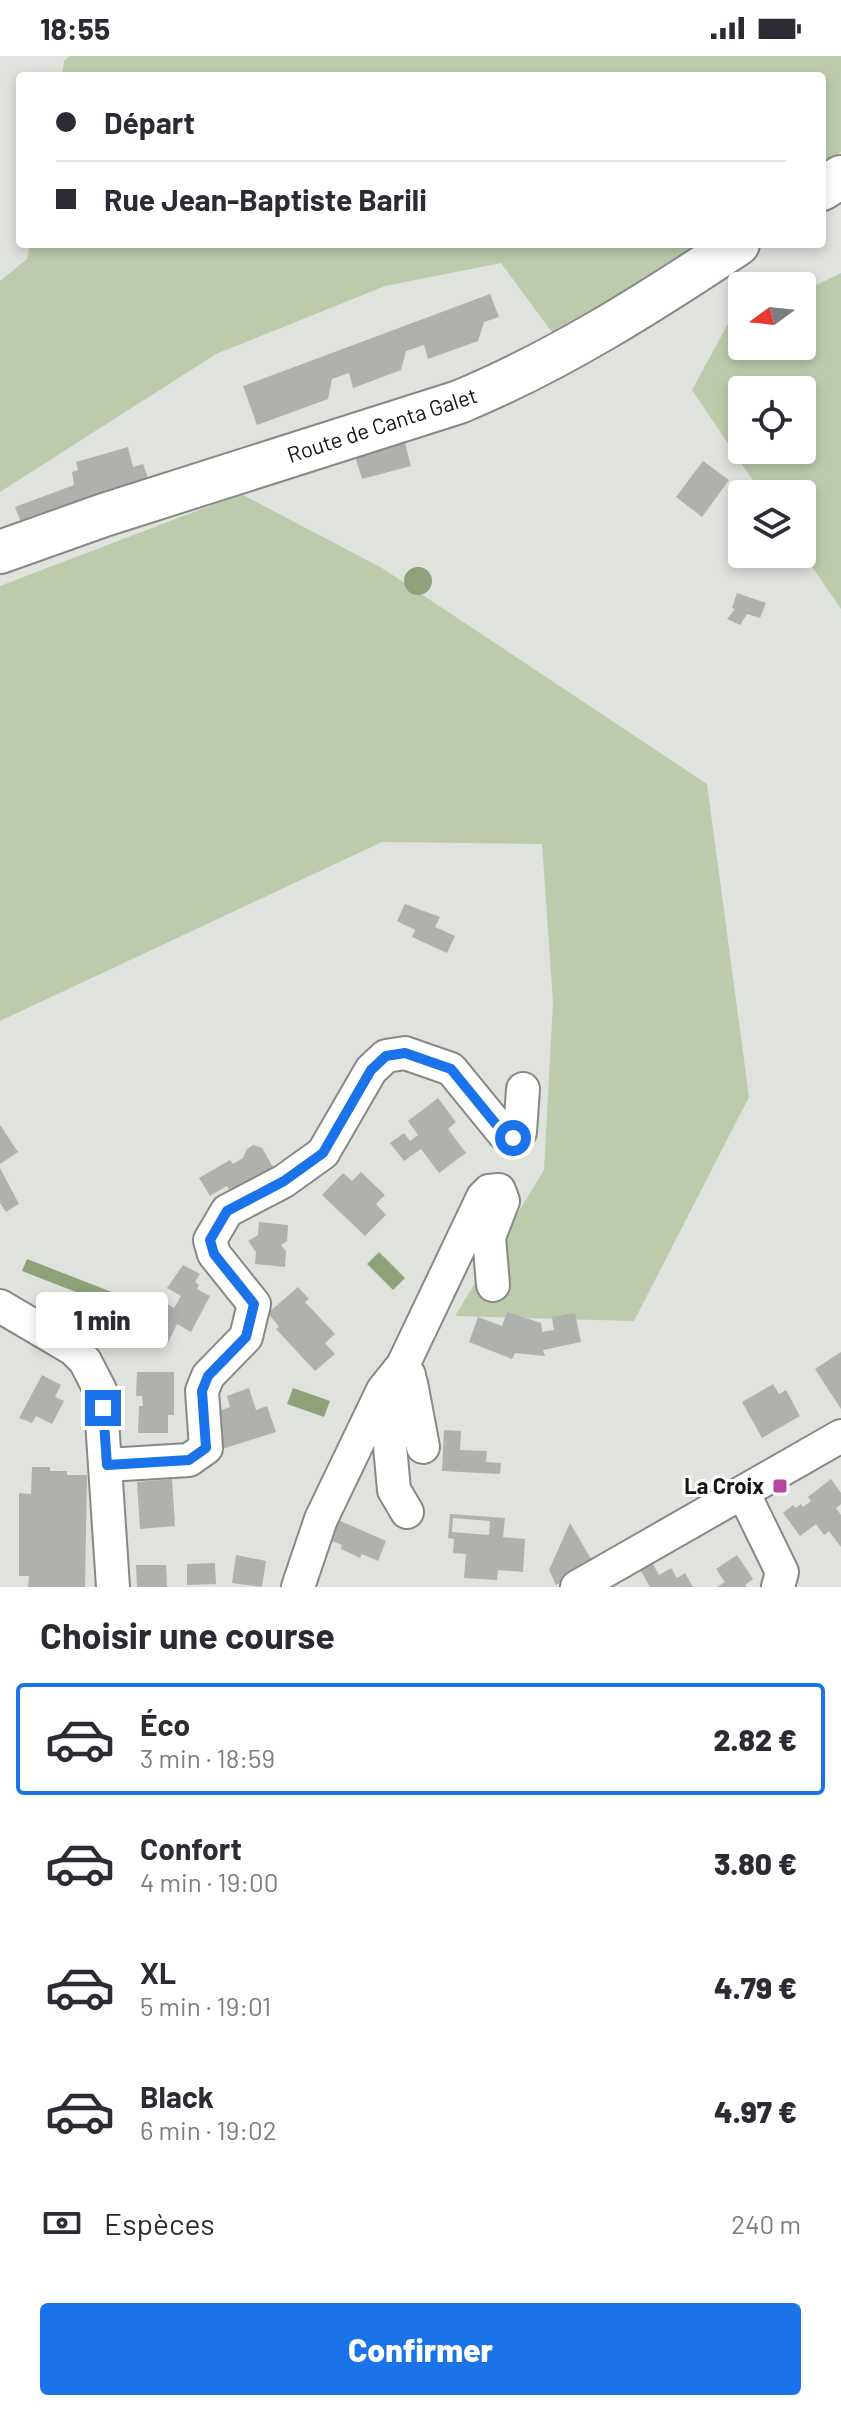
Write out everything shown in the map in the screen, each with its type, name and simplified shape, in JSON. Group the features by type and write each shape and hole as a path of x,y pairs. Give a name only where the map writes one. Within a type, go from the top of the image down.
{"main road":[{"name":"Route de Canta Galet","path":"0,552 104,515 459,402 559,356 732,248"}],"street":[{"path":"107,1465 189,1460 206,1448 202,1391 208,1376 246,1337 254,1304 214,1254 210,1240 227,1211 284,1181 323,1153 371,1070 386,1056 405,1053 451,1069 504,1134 513,1138 520,1132 523,1089"},
{"path":"407,1512 394,1490 390,1446 406,1370 483,1197 489,1191 499,1190 503,1201 489,1237 493,1285"},
{"path":"0,1306 73,1349 85,1361 100,1390 113,1587"},
{"path":"406,1370 423,1447"},
{"path":"298,1587 321,1519 383,1390 406,1370"},
{"path":"577,1587 841,1436"},
{"path":"743,1492 782,1572 778,1587"}],"shaded area":[{"path":"70,56 841,56 841,152 826,161 826,72 63,72 64,61"},
{"path":"29,248 691,248 554,335 501,263 385,286 216,354 0,492 0,281 27,259"},
{"path":"841,273 841,609 813,568 816,568 816,480 753,480 742,464 816,464 816,376 728,376 728,443 692,390 728,324 728,360 816,360 816,285"},
{"path":"241,494 382,568 707,784 749,1097 634,1321 455,1316 544,1170 553,1002 542,844 382,842 0,1021 0,586"},
{"path":"418,567 428,571 432,581 428,591 418,595 408,591 404,581 408,571"},
{"path":"379,1252 405,1278 393,1290 367,1264"},
{"path":"27,1259 117,1294 112,1306 22,1271"},
{"path":"293,1388 330,1401 324,1417 287,1404"}],"building":[{"path":"490,294 499,317 484,322 478,341 428,359 424,345 406,351 401,370 353,388 349,373 332,379 328,399 257,425 243,386"},
{"path":"404,439 411,466 362,479 354,453"},
{"path":"128,447 133,467 143,464 149,481 21,522 15,507 74,485 72,472 78,470 76,462"},
{"path":"703,461 729,480 702,517 676,497"},
{"path":"737,593 766,603 760,618 747,614 740,625 727,619 735,609 732,608"},
{"path":"405,904 440,917 435,927 455,936 447,953 412,937 415,930 397,921"},
{"path":"438,1098 456,1122 448,1129 466,1153 439,1173 421,1149 404,1161 390,1143 404,1133 410,1141 418,1135 408,1121"},
{"path":"0,1125 18,1152 0,1164"},
{"path":"253,1145 262,1148 273,1167 231,1193 227,1186 210,1196 199,1178 230,1160 233,1164 243,1158"},
{"path":"0,1168 19,1204 6,1212 0,1203"},
{"path":"361,1172 385,1195 376,1204 386,1215 365,1236 322,1195 343,1173 352,1181"},
{"path":"259,1222 288,1225 287,1241 281,1245 286,1251 285,1267 255,1264 256,1252 248,1241 258,1235"},
{"path":"183,1265 200,1274 195,1282 199,1285 197,1289 210,1296 191,1332 177,1324 168,1343 141,1329 157,1298 174,1308 181,1296 167,1288"},
{"path":"298,1287 309,1299 305,1302 335,1334 325,1343 335,1354 315,1371 276,1329 279,1327 268,1313"},
{"path":"507,1312 541,1323 542,1332 554,1330 552,1317 575,1313 581,1342 543,1350 545,1356 515,1353 512,1359 469,1342 478,1317 502,1326"},
{"path":"841,1352 841,1409 815,1369"},
{"path":"137,1372 174,1372 174,1415 168,1415 168,1433 138,1433 139,1406 143,1406 142,1396 136,1396"},
{"path":"42,1375 61,1385 55,1397 64,1401 52,1424 36,1416 32,1423 19,1418"},
{"path":"773,1384 779,1394 786,1390 800,1416 762,1438 742,1402"},
{"path":"249,1388 256,1410 267,1406 276,1432 222,1449 216,1430 221,1429 216,1412 230,1407 227,1396"},
{"path":"444,1430 461,1431 460,1450 487,1451 486,1462 501,1463 500,1474 442,1471"},
{"path":"32,1467 50,1467 50,1471 67,1471 67,1475 87,1475 85,1587 28,1587 29,1576 19,1576 19,1493 31,1494"},
{"path":"172,1479 175,1526 140,1529 137,1482"},
{"path":"831,1479 841,1493 841,1504 836,1508 841,1515 841,1547 829,1531 824,1535 816,1524 800,1536 783,1513 793,1505 796,1508 801,1504 803,1507 811,1501 808,1497"},
{"path":"450,1514 505,1518 503,1537 525,1539 523,1572 498,1570 497,1580 464,1578 466,1554 453,1553 454,1539 448,1538","holes":["453,1518 490,1521 489,1535 452,1532"]},
{"path":"336,1519 386,1541 378,1561 362,1554 360,1558 327,1539"},
{"path":"570,1523 594,1564 556,1585 549,1570"},
{"path":"236,1555 266,1561 262,1587 232,1583"},
{"path":"737,1555 753,1579 745,1585 747,1587 717,1587 725,1582 716,1569"},
{"path":"649,1557 659,1575 671,1568 677,1578 685,1573 693,1587 650,1587 637,1564"},
{"path":"215,1563 216,1584 187,1585 187,1564"},
{"path":"136,1565 166,1565 167,1587 137,1587"}],"place":[{"name":"La Croix","path":"780,1486"}],"route":[{"path":"103,1408 107,1465 189,1460 206,1448 202,1391 208,1376 246,1337 254,1304 214,1254 210,1240 227,1211 284,1181 323,1153 371,1070 386,1056 405,1053 451,1069 504,1134 513,1138"}]}
